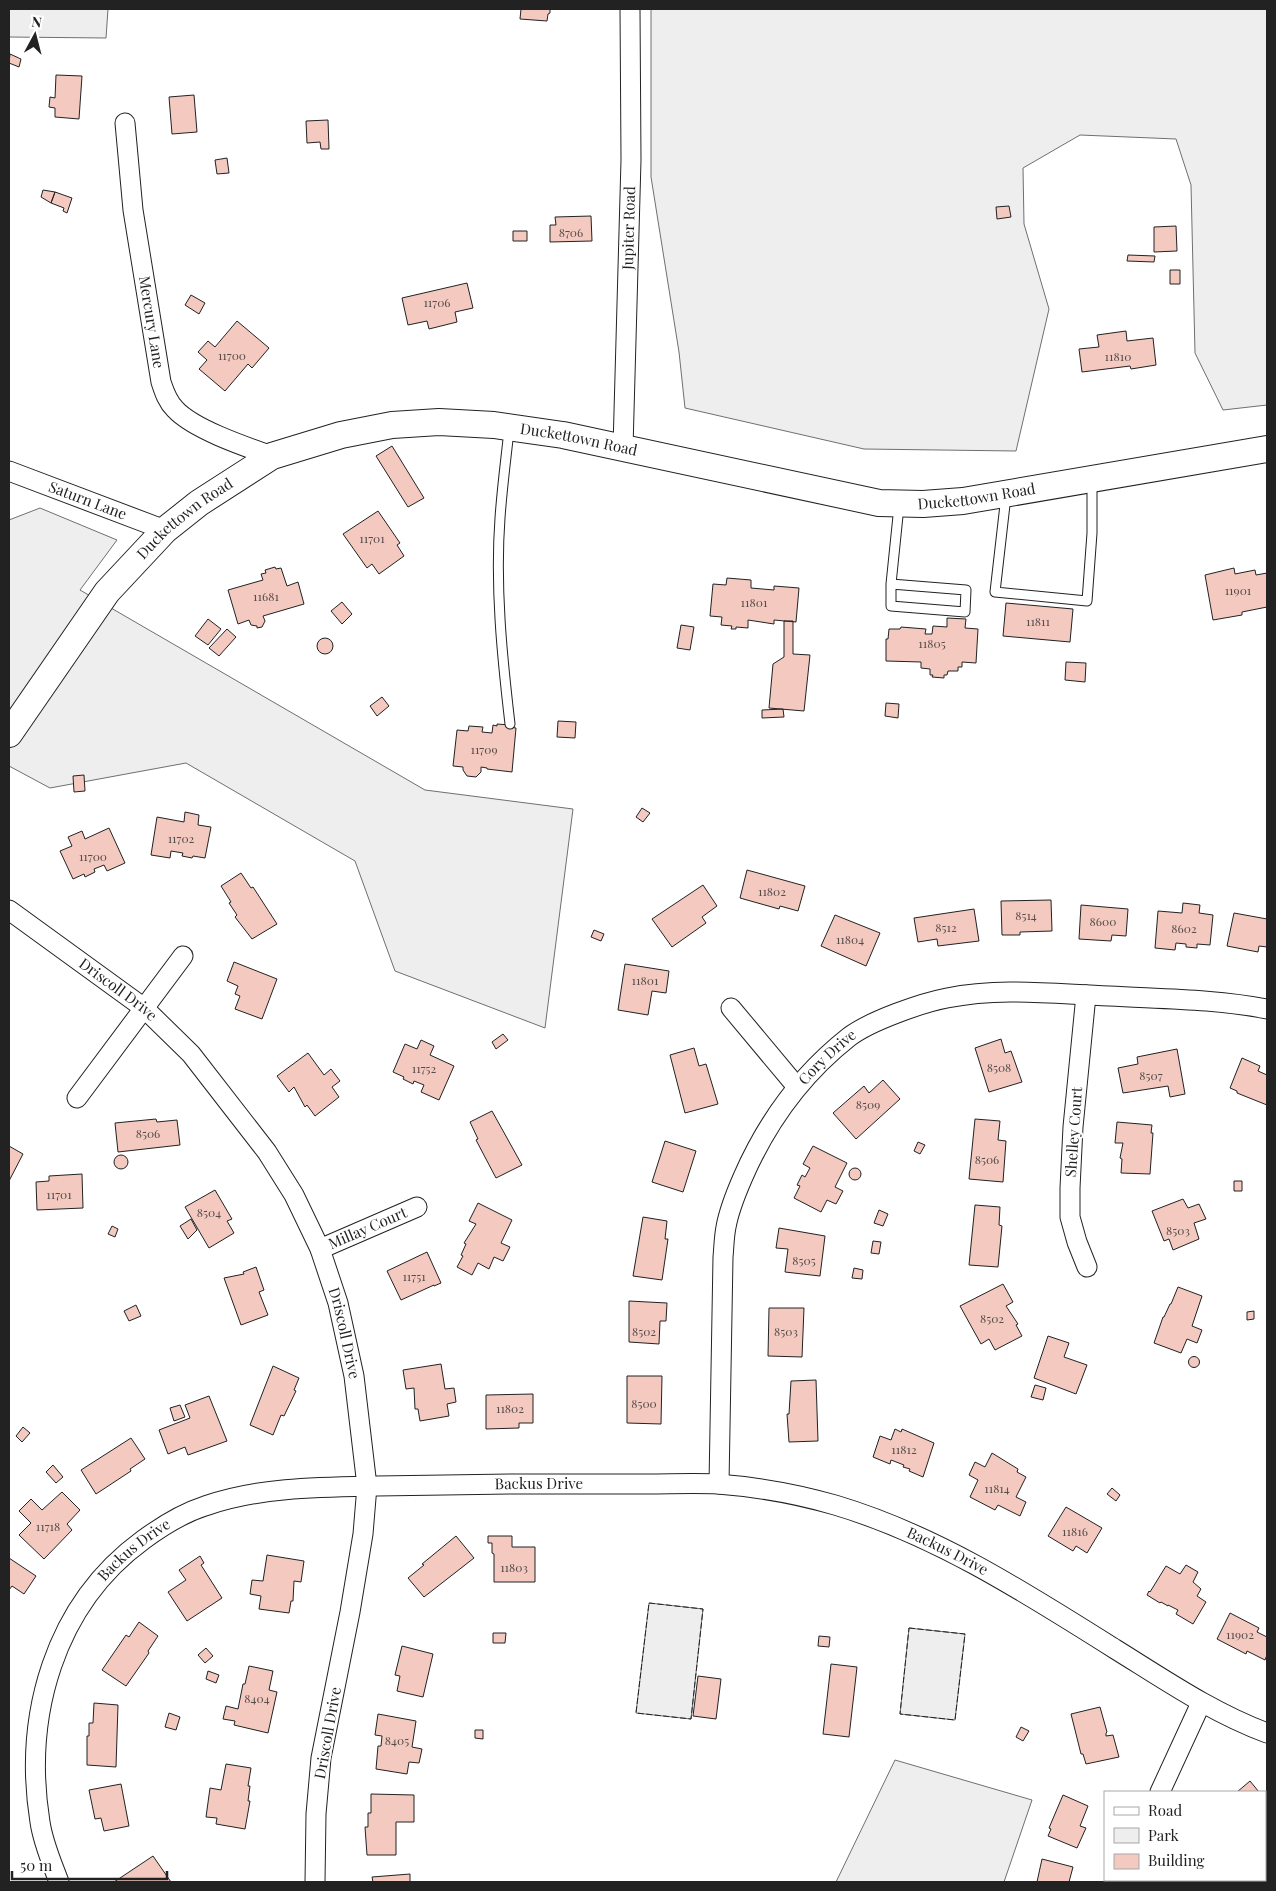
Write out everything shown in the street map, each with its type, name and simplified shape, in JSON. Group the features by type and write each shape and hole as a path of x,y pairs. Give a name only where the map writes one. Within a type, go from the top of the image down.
{"street":[{"name":"Jupiter Road","path":"623,448 632,160 630,9"},
{"name":"Mercury Lane","path":"125,123 133,210 161,382 166,398 175,410 191,421 238,445 272,456"},
{"name":"Duckettown Road","path":"9,734 107,592 166,530 207,498 272,456 341,435 392,426 439,422 509,428 563,435 879,503 899,504 963,501 1267,449"},
{"name":"Saturn Lane","path":"9,471 166,530"},
{"name":"Driscoll Drive","path":"9,910 144,1008 191,1054 267,1152 294,1195 320,1249 338,1304 354,1376 367,1486 363,1534 350,1612 321,1758 316,1814 315,1882"},
{"path":"77,1098 182,956"},
{"name":"Cory Drive","path":"719,1484 723,1257 726,1227 736,1194 752,1156 766,1131 797,1086 851,1036 886,1018 919,1005 947,998 981,994 1047,992 1086,996 1236,1003 1267,1009"},
{"name":"Shelley Court","path":"1086,996 1073,1127 1070,1217 1077,1242 1088,1267"},
{"path":"731,1008 797,1086"},
{"name":"Millay Court","path":"320,1249 417,1207"},
{"name":"Backus Drive","path":"59,1882 40,1824 35,1751 40,1712 56,1650 67,1628 87,1596 107,1570 130,1549 155,1531 206,1505 244,1496 283,1490 367,1486 719,1484 788,1493 836,1505 890,1524 949,1550 1021,1591 1201,1703 1246,1726 1267,1734"},
{"path":"1160,1791 1201,1703"}],"lane":[{"path":"509,428 500,519 499,600 510,724"},
{"path":"1006,494 996,592 1087,601 1092,533 1092,479"},
{"path":"891,584 966,590 965,612 891,606 891,584 899,504"}],"green space":[{"path":"9,9 108,9 106,38 9,37"},
{"path":"651,9 1267,9 1267,405 1223,410 1195,353 1191,185 1176,139 1080,135 1023,168 1024,224 1049,309 1016,451 864,449 685,408 679,352 651,177"},
{"path":"40,508 117,540 80,590 425,790 573,809 545,1028 395,971 355,861 186,763 50,788 9,766 9,520"},
{"path":"649,1603 703,1609 691,1719 636,1713"},
{"path":"909,1628 965,1634 955,1720 900,1714"},
{"path":"895,1760 1032,1800 1004,1882 836,1882"}],"building":[{"path":"521,9 550,9 550,13 548,14 547,21 520,19"},
{"path":"10,54 21,59 19,67 9,63"},
{"path":"56,75 82,76 79,119 55,117 55,108 49,107 50,97 55,98"},
{"path":"194,95 197,132 172,134 169,97"},
{"path":"328,120 329,149 321,149 320,142 307,143 306,121"},
{"path":"227,158 229,173 217,174 215,160"},
{"path":"43,190 55,192 51,203 41,197"},
{"path":"55,192 72,198 67,213 63,211 64,208 51,203"},
{"path":"1009,206 1011,217 997,219 996,207"},
{"path":"591,216 592,241 550,242 550,225 556,225 555,217"},
{"path":"1176,226 1177,251 1154,252 1154,227"},
{"path":"513,231 527,231 527,241 513,241"},
{"path":"1128,255 1155,256 1154,262 1127,261"},
{"path":"1170,270 1180,270 1180,284 1170,284"},
{"path":"467,283 473,308 455,312 457,322 429,329 427,321 408,325 402,298"},
{"path":"191,295 205,303 199,314 185,305"},
{"path":"237,321 269,348 252,368 248,364 225,391 199,369 207,360 198,352 208,341 215,347"},
{"path":"1126,331 1127,341 1153,338 1156,365 1131,369 1130,366 1082,372 1079,349 1099,347 1097,335"},
{"path":"392,446 424,498 408,507 376,456"},
{"path":"378,511 400,543 397,545 404,556 379,574 372,564 367,568 343,534"},
{"path":"275,567 276,569 281,568 287,586 298,582 304,604 263,616 265,621 262,627 257,628 257,626 251,625 249,620 238,624 228,590 263,580 261,574 266,573 265,570"},
{"path":"1234,568 1235,574 1255,570 1256,575 1267,573 1267,607 1242,612 1242,615 1213,620 1205,575"},
{"path":"727,578 751,580 751,588 774,590 774,586 799,588 796,622 774,620 774,624 748,620 748,628 736,627 736,629 731,629 732,626 721,625 722,617 710,616 713,584 726,585"},
{"path":"342,602 352,614 342,624 331,611"},
{"path":"1006,603 1073,609 1070,642 1003,636"},
{"path":"947,618 966,619 965,628 978,629 976,663 962,662 962,667 958,667 958,671 948,671 944,678 932,677 930,669 921,668 921,662 886,661 886,639 888,639 889,629 900,629 901,627 926,629 925,634 932,634 933,626 947,627"},
{"path":"208,619 221,629 208,645 195,636"},
{"path":"784,621 793,621 793,654 810,655 804,711 769,708 773,664 784,657"},
{"path":"681,625 694,627 690,650 677,648"},
{"path":"227,629 236,637 219,656 209,648"},
{"path":"325,638 333,646 325,654 317,646"},
{"path":"1066,662 1086,663 1085,682 1065,680"},
{"path":"382,697 389,706 377,716 370,706"},
{"path":"886,703 899,704 898,718 885,716"},
{"path":"783,709 784,717 762,718 762,710"},
{"path":"558,721 576,722 575,738 557,737"},
{"path":"497,724 510,725 510,727 516,728 512,772 481,767 481,772 476,777 467,776 463,767 453,766 457,730 468,731 469,726 483,727 482,732 492,733 493,725 497,726"},
{"path":"84,775 85,791 74,792 73,776"},
{"path":"642,808 650,813 643,822 636,817"},
{"path":"185,812 199,815 198,825 211,827 205,858 182,856 183,853 171,851 170,858 151,855 157,817 184,822"},
{"path":"109,828 125,863 107,871 104,865 94,869 95,872 85,877 84,874 73,879 60,851 72,846 68,837 82,831 85,839"},
{"path":"747,870 805,886 798,911 780,906 779,909 740,898"},
{"path":"241,873 251,888 253,887 277,924 252,939 235,917 237,915 221,886"},
{"path":"703,885 717,906 702,917 706,923 672,947 652,919"},
{"path":"1051,900 1052,931 1020,932 1020,935 1002,935 1001,901"},
{"path":"1183,903 1200,905 1199,913 1213,915 1210,945 1197,944 1197,948 1186,947 1186,944 1176,943 1175,950 1155,948 1158,911 1182,913"},
{"path":"1081,905 1128,909 1126,936 1112,935 1111,941 1079,939"},
{"path":"974,909 979,941 938,946 937,939 918,942 914,918"},
{"path":"1234,913 1267,919 1267,947 1259,946 1258,952 1227,946"},
{"path":"835,915 880,933 866,966 821,946"},
{"path":"594,930 604,934 601,941 591,937"},
{"path":"234,962 277,979 262,1019 235,1009 240,996 235,994 238,986 227,981"},
{"path":"625,964 669,971 666,993 652,991 648,1015 618,1010"},
{"path":"503,1034 508,1040 496,1049 492,1042"},
{"path":"1001,1039 1005,1053 1011,1051 1022,1082 989,1092 975,1048"},
{"path":"421,1040 434,1046 430,1055 454,1066 439,1100 421,1092 424,1085 414,1081 413,1084 393,1072 405,1044 417,1049"},
{"path":"694,1048 699,1066 706,1064 718,1104 685,1113 670,1055"},
{"path":"1177,1049 1185,1094 1170,1097 1168,1086 1123,1093 1118,1068 1138,1064 1137,1057"},
{"path":"308,1053 324,1075 331,1069 340,1081 332,1087 339,1097 315,1116 307,1105 305,1107 294,1087 289,1092 277,1076"},
{"path":"1242,1058 1260,1066 1258,1071 1267,1075 1267,1105 1237,1093 1237,1091 1230,1088"},
{"path":"883,1080 900,1099 856,1139 833,1113 864,1086 869,1093"},
{"path":"492,1111 522,1165 496,1178 476,1140 478,1139 470,1122"},
{"path":"156,1119 157,1122 177,1120 180,1145 118,1152 115,1123"},
{"path":"975,1119 1000,1121 998,1140 1006,1141 1003,1182 969,1179"},
{"path":"1117,1122 1152,1125 1150,1174 1121,1173 1122,1159 1120,1158 1123,1143 1115,1143"},
{"path":"665,1141 696,1151 683,1192 652,1182"},
{"path":"918,1142 925,1145 920,1154 914,1151"},
{"path":"9,1146 23,1154 9,1181"},
{"path":"813,1146 847,1163 835,1187 843,1191 836,1204 827,1200 821,1212 794,1198 800,1186 797,1185 802,1175 805,1177 810,1168 803,1164"},
{"path":"121,1155 126,1157 128,1162 126,1167 121,1169 116,1167 114,1162 116,1157"},
{"path":"853,1168 857,1168 861,1174 857,1180 853,1180 849,1176 849,1172"},
{"path":"82,1174 83,1208 37,1210 36,1182 49,1181 49,1176"},
{"path":"1234,1181 1242,1181 1242,1191 1234,1191"},
{"path":"215,1190 232,1219 227,1221 234,1233 209,1248 185,1207"},
{"path":"1183,1199 1188,1208 1199,1204 1206,1219 1194,1223 1199,1239 1173,1250 1169,1239 1164,1241 1152,1211"},
{"path":"478,1203 512,1220 501,1243 510,1247 503,1261 494,1257 489,1269 478,1263 472,1275 457,1267 463,1256 461,1255 466,1244 464,1243 476,1224 469,1221"},
{"path":"975,1205 1000,1207 999,1225 1002,1226 998,1267 969,1265"},
{"path":"879,1210 888,1214 883,1226 874,1223"},
{"path":"643,1217 667,1221 665,1239 668,1239 662,1280 633,1276"},
{"path":"191,1219 197,1230 188,1239 180,1226"},
{"path":"112,1226 118,1229 115,1237 108,1234"},
{"path":"779,1228 825,1236 820,1276 785,1272 788,1249 776,1248"},
{"path":"873,1241 881,1242 879,1254 871,1253"},
{"path":"427,1252 441,1283 401,1300 387,1271"},
{"path":"256,1267 264,1290 259,1292 268,1315 241,1325 224,1278 244,1274 243,1272"},
{"path":"854,1268 863,1270 862,1279 852,1278"},
{"path":"1003,1284 1013,1302 1006,1306 1018,1324 1016,1325 1022,1336 995,1350 989,1339 981,1344 960,1306"},
{"path":"1178,1287 1202,1296 1192,1326 1202,1330 1197,1343 1187,1339 1181,1353 1154,1343 1163,1317"},
{"path":"629,1301 667,1303 666,1321 660,1321 659,1344 629,1342"},
{"path":"136,1305 141,1316 129,1321 124,1311"},
{"path":"769,1308 804,1308 802,1357 768,1356"},
{"path":"1254,1311 1254,1319 1247,1320 1247,1312"},
{"path":"1048,1336 1069,1343 1064,1357 1087,1365 1076,1394 1034,1378"},
{"path":"1192,1357 1196,1357 1199,1362 1198,1366 1192,1367 1189,1364 1189,1360"},
{"path":"441,1364 445,1389 454,1388 456,1402 447,1404 449,1416 420,1421 418,1409 415,1409 414,1388 406,1389 403,1370"},
{"path":"273,1366 299,1378 294,1390 296,1391 284,1416 281,1415 273,1435 250,1425"},
{"path":"627,1376 662,1376 661,1424 627,1423"},
{"path":"816,1380 818,1441 789,1442 787,1414 789,1414 791,1381"},
{"path":"1035,1385 1046,1388 1043,1400 1031,1397"},
{"path":"533,1394 533,1423 519,1423 519,1428 486,1429 486,1395"},
{"path":"209,1396 227,1441 188,1455 185,1447 168,1454 159,1430 190,1418 185,1405"},
{"path":"180,1405 185,1417 174,1421 170,1408"},
{"path":"23,1427 30,1433 22,1442 16,1436"},
{"path":"895,1429 901,1432 902,1429 934,1443 923,1477 909,1471 910,1469 903,1467 904,1465 891,1460 890,1464 873,1457 880,1436 891,1440"},
{"path":"131,1438 145,1459 130,1469 131,1471 96,1494 81,1470"},
{"path":"992,1453 1018,1469 1017,1472 1026,1477 1016,1497 1026,1502 1020,1516 998,1505 995,1510 970,1497 978,1480 969,1475 975,1462 985,1467"},
{"path":"53,1465 63,1477 56,1483 46,1472"},
{"path":"1112,1488 1120,1495 1116,1501 1107,1494"},
{"path":"62,1492 80,1510 67,1524 72,1530 44,1559 19,1535 31,1523 19,1511 31,1499 42,1510"},
{"path":"1066,1507 1102,1528 1087,1553 1076,1546 1073,1551 1048,1536"},
{"path":"456,1536 474,1558 424,1597 408,1578"},
{"path":"488,1536 512,1536 512,1547 535,1547 535,1582 494,1582 494,1554 492,1553 492,1543 488,1543"},
{"path":"267,1555 304,1561 301,1582 294,1581 293,1601 291,1601 289,1613 259,1609 261,1596 250,1594 252,1580 263,1581"},
{"path":"200,1556 204,1563 201,1565 222,1598 187,1621 168,1592 186,1580 179,1570"},
{"path":"9,1558 36,1576 24,1594 12,1586 9,1590"},
{"path":"1186,1565 1198,1572 1193,1582 1201,1589 1197,1596 1206,1602 1193,1624 1176,1614 1178,1610 1160,1603 1147,1595 1166,1566 1180,1574"},
{"path":"1230,1613 1259,1628 1257,1632 1267,1637 1267,1655 1265,1660 1247,1651 1246,1654 1217,1639"},
{"path":"139,1622 158,1636 148,1651 149,1653 126,1686 102,1670 126,1635 129,1637"},
{"path":"493,1633 506,1633 505,1643 493,1643"},
{"path":"819,1636 830,1637 829,1647 818,1646"},
{"path":"402,1646 433,1654 423,1697 397,1691 400,1676 395,1675"},
{"path":"206,1648 213,1656 205,1663 198,1655"},
{"path":"831,1664 857,1667 849,1737 823,1734"},
{"path":"249,1666 273,1671 269,1690 277,1692 268,1733 234,1725 235,1721 223,1719 226,1706 238,1709"},
{"path":"208,1671 219,1675 216,1683 206,1679"},
{"path":"698,1676 721,1679 716,1719 693,1716"},
{"path":"94,1703 118,1705 116,1767 87,1765 87,1736 89,1736 89,1723 93,1723"},
{"path":"1100,1707 1107,1732 1106,1736 1113,1735 1119,1757 1086,1764 1083,1754 1081,1754 1071,1714"},
{"path":"169,1713 180,1717 176,1730 165,1727"},
{"path":"378,1714 416,1721 412,1747 422,1749 419,1763 409,1762 407,1774 376,1769 378,1746 381,1746 382,1736 375,1735"},
{"path":"1021,1727 1029,1731 1023,1741 1016,1737"},
{"path":"475,1730 483,1730 483,1739 475,1738"},
{"path":"226,1764 251,1768 248,1786 250,1786 248,1801 250,1801 245,1829 216,1824 217,1818 206,1817 210,1788 221,1790"},
{"path":"1250,1781 1258,1791 1238,1791"},
{"path":"121,1784 129,1826 104,1831 101,1818 95,1819 89,1790"},
{"path":"371,1794 414,1795 414,1822 396,1822 396,1855 367,1855 365,1827 368,1827 368,1813 371,1813"},
{"path":"1063,1795 1088,1806 1080,1826 1086,1828 1077,1848 1048,1836 1051,1829 1049,1828"},
{"path":"153,1856 171,1882 114,1882"},
{"path":"1042,1859 1073,1867 1069,1882 1037,1882"},
{"path":"410,1874 410,1882 373,1882 372,1877"}],"fence":[{"path":"649,1603 703,1609 691,1719 636,1713 649,1603"},
{"path":"909,1628 965,1634 955,1720 900,1714 909,1628"}]}
